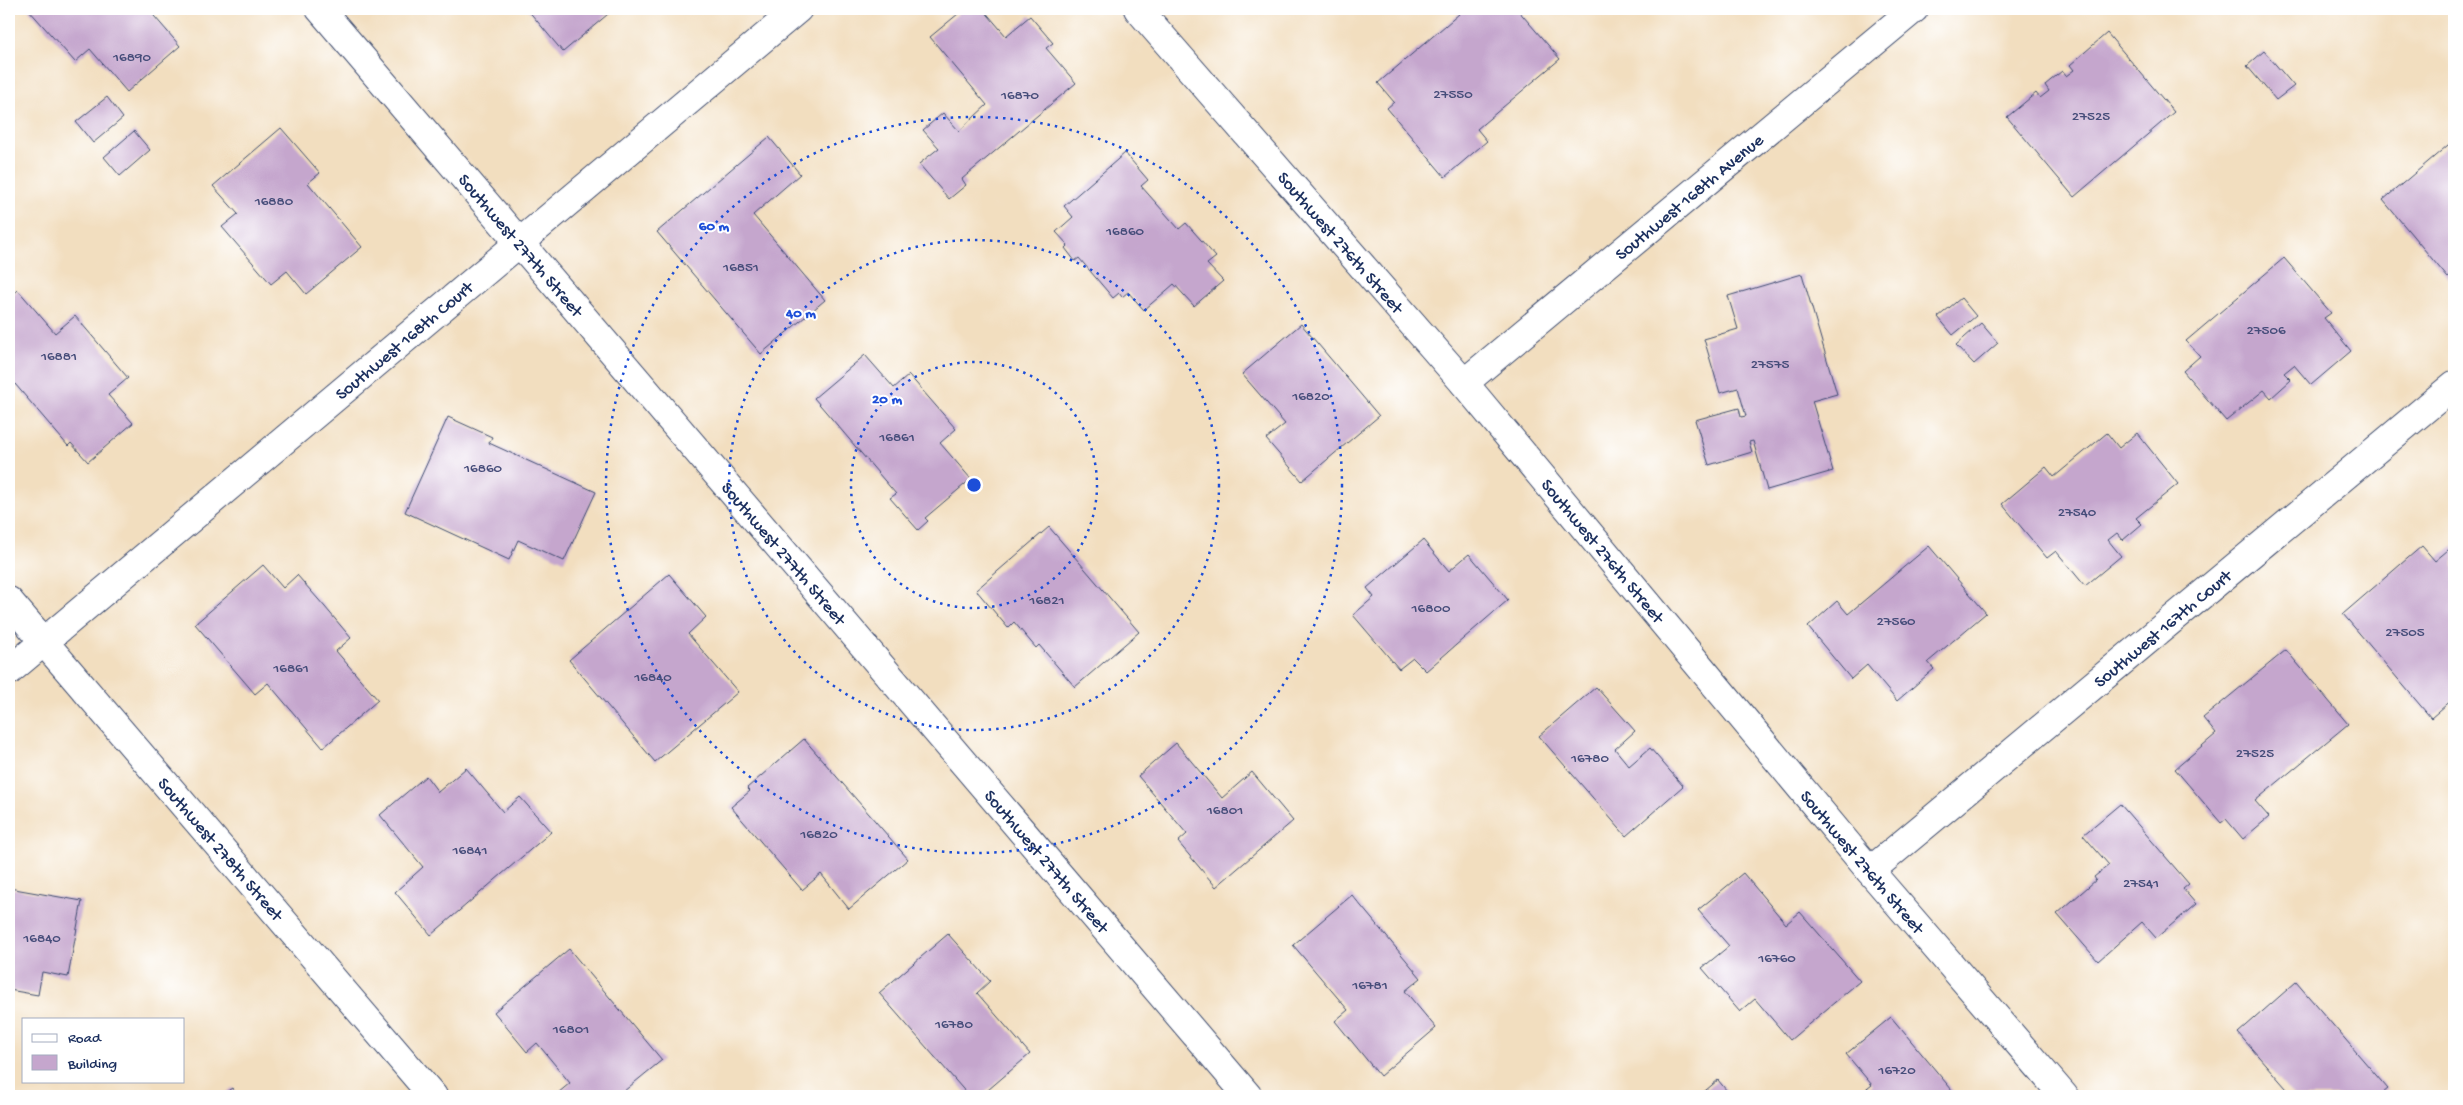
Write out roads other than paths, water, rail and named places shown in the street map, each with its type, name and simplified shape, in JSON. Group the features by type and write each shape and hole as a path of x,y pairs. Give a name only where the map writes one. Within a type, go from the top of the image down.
{"street":[{"name":"Southwest 277th Street","path":"320,9 1248,1096"},
{"name":"Southwest 168th Court","path":"9,671 798,9"},
{"name":"Southwest 276th Street","path":"1138,9 1464,383 1870,871 2064,1096"},
{"name":"Southwest 168th Avenue","path":"1464,383 1914,9"},
{"name":"Southwest 167th Court","path":"1870,871 2454,385"},
{"name":"Southwest 278th Street","path":"9,601 433,1096"}]}
